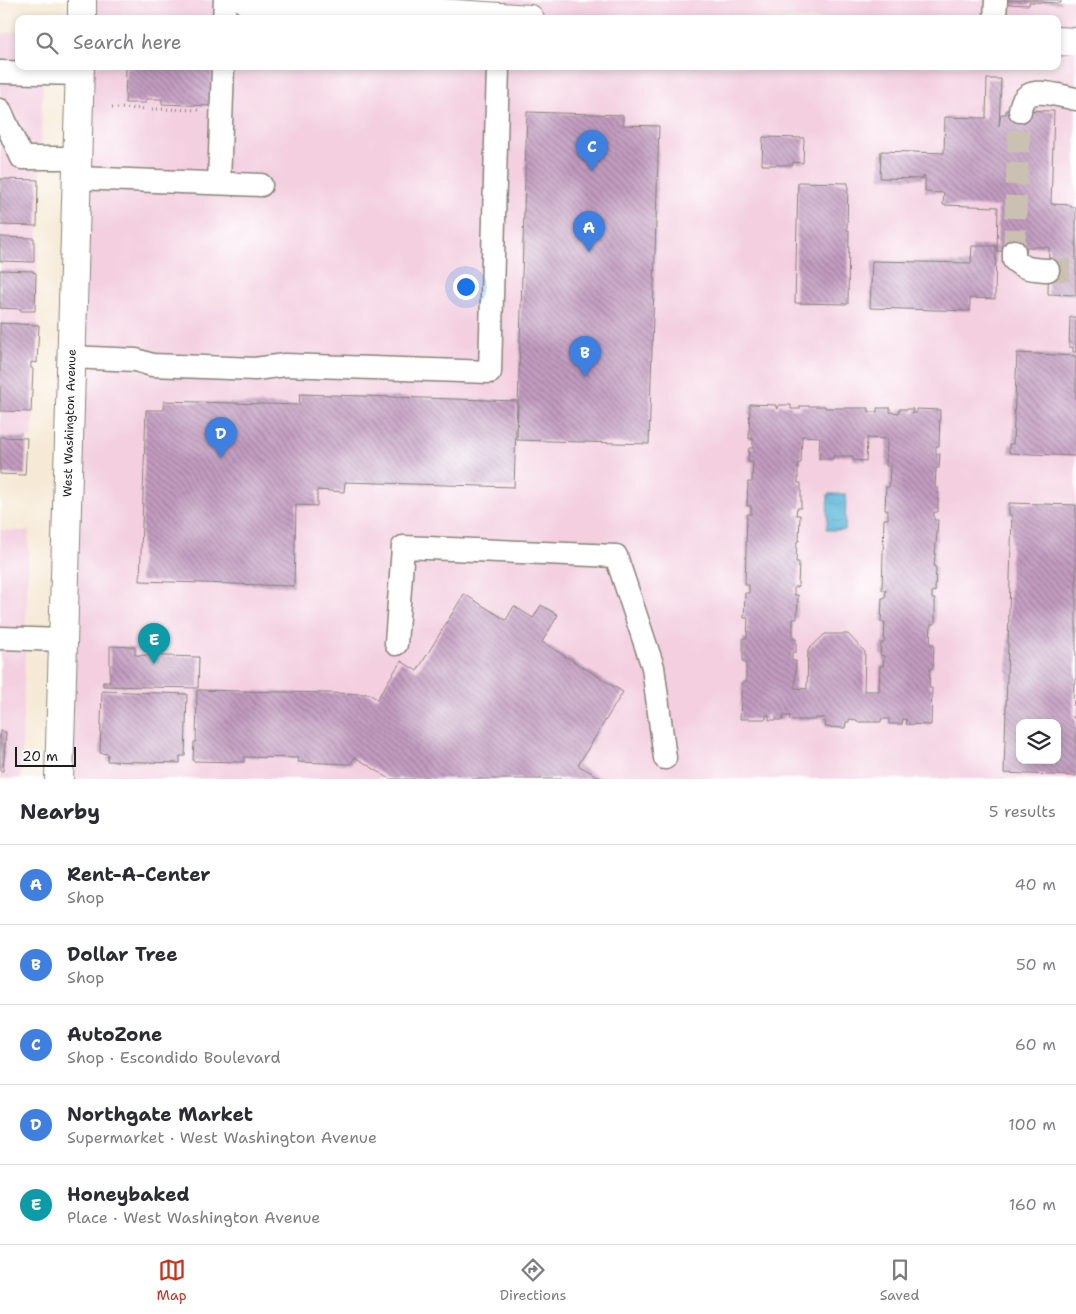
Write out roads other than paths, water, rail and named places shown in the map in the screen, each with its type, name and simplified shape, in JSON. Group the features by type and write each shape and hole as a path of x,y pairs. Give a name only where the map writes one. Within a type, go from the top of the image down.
{"main road":[{"path":"82,0 82,15"},
{"path":"246,0 410,5 508,14"},
{"path":"1061,41 1076,42"},
{"name":"West Washington Avenue","path":"59,779 80,70"}],"lane":[{"path":"224,15 225,0"},
{"path":"995,15 996,0"},
{"path":"0,72 80,70"},
{"path":"219,183 223,70"},
{"path":"71,357 136,360 152,365 255,369 285,365 490,372 498,70"},
{"path":"1020,111 1020,107 1028,97 1039,92 1076,99"},
{"path":"0,110 22,158 77,168 219,183 261,185"},
{"path":"1014,251 1014,260 1020,266 1029,269 1048,270"},
{"path":"396,644 403,547 616,556 652,667 665,758"},
{"path":"0,638 63,640"}],"water":[{"path":"828,494 846,494 845,530 827,530"}],"tunnel":[{"path":"1014,251 1020,111"},
{"path":"1048,270 1076,270"}],"place":[{"name":"AutoZone","path":"592,171"},
{"name":"Rent-A-Center","path":"589,252"},
{"name":"Dollar Tree","path":"585,377"},
{"name":"Northgate Market","path":"221,458"},
{"name":"Honeybaked","path":"154,664"}]}
